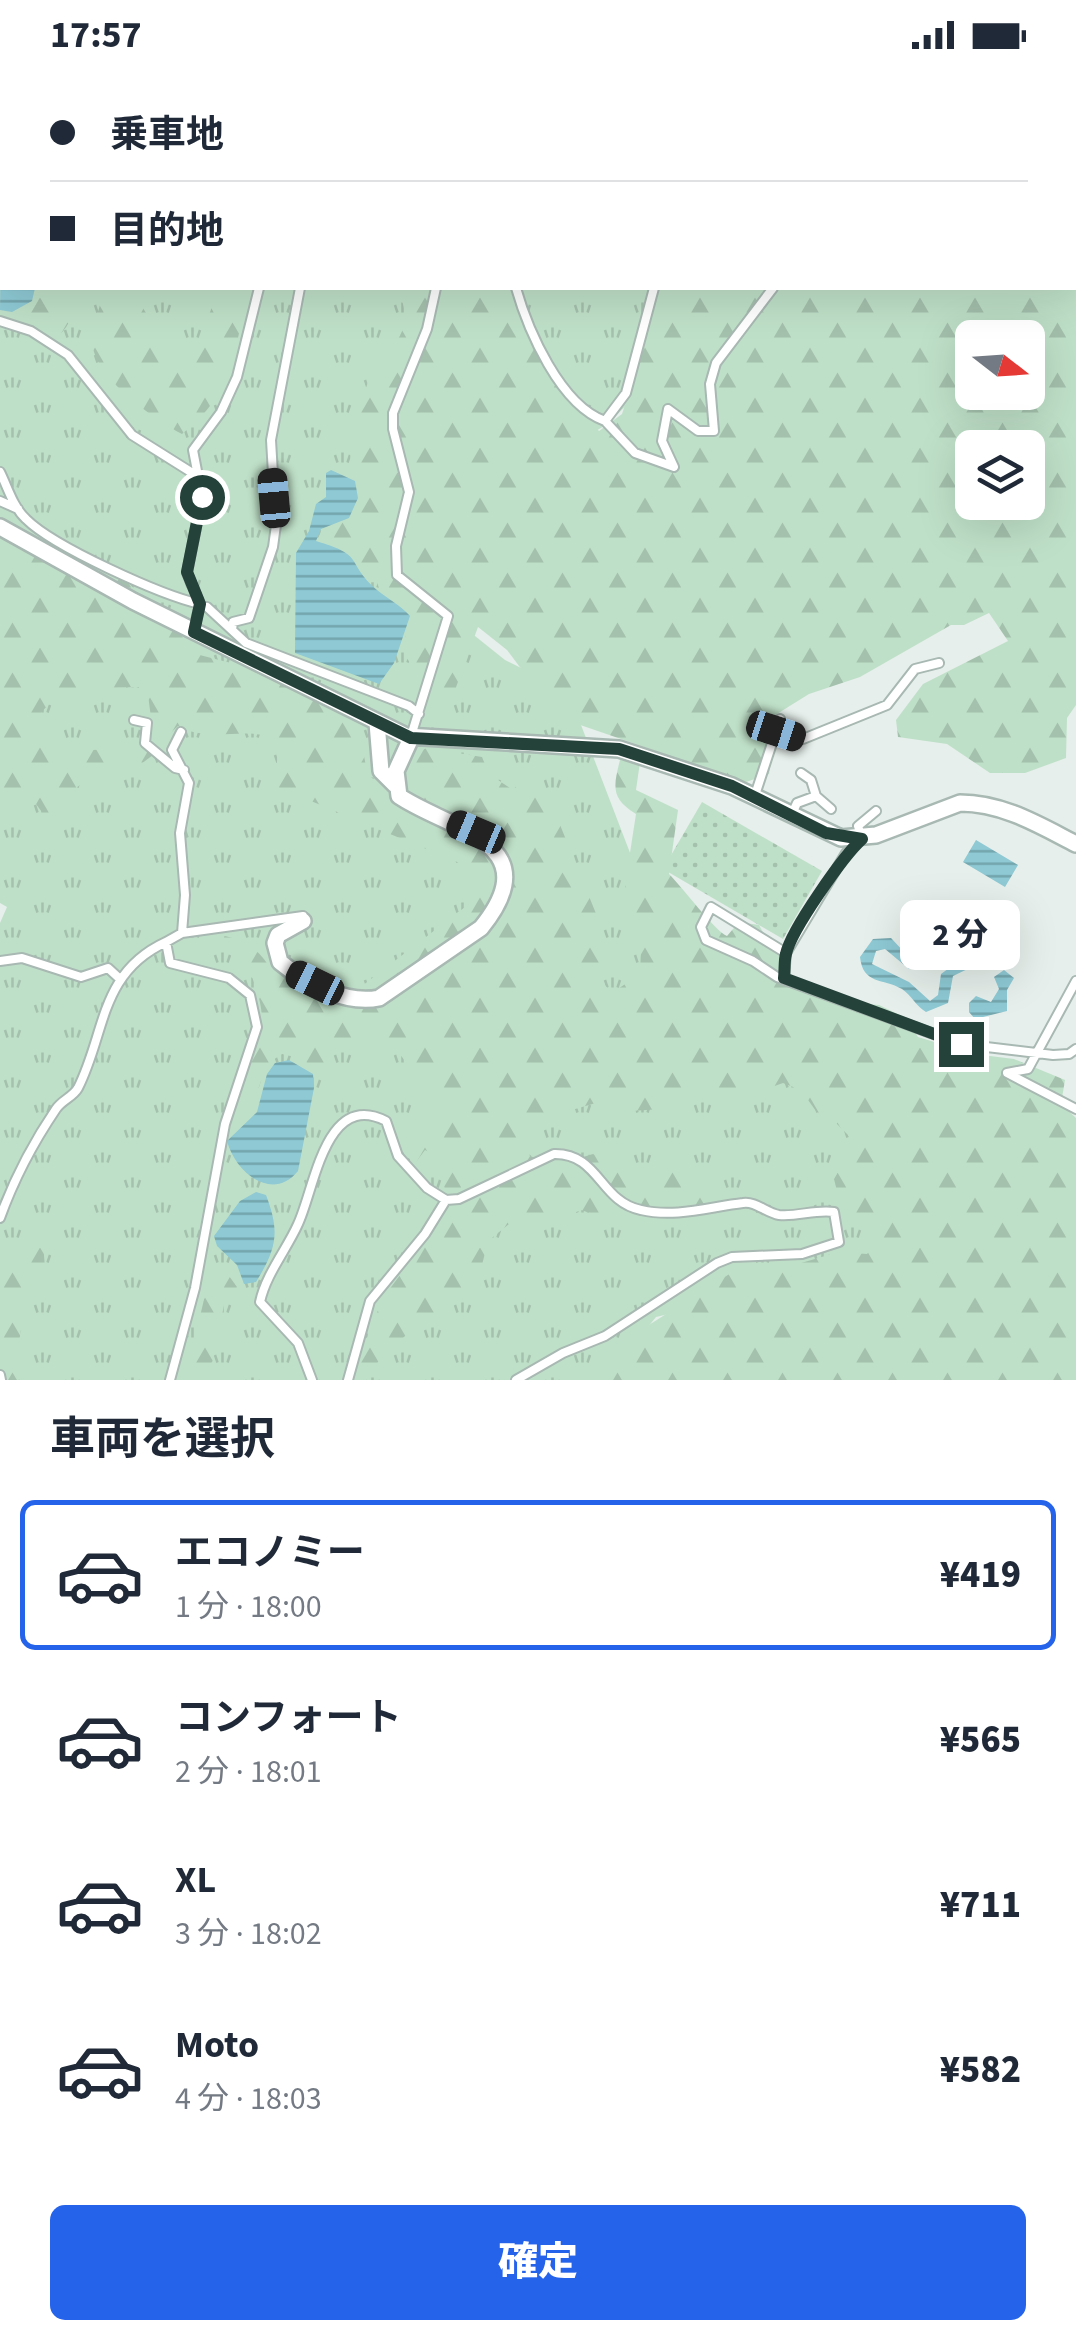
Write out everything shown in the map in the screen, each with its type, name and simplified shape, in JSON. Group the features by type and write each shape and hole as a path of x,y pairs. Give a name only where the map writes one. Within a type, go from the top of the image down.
{"street":[{"path":"0,528 194,632 411,738 619,749 656,758 754,795 790,816 842,838 862,839 960,803 976,803 1000,808 1076,844"},
{"path":"303,918 278,935 275,943 280,962 339,994 363,1001 379,998 481,928 502,887 496,852 476,832 413,806 399,796 382,771 377,723"},
{"path":"394,786 411,738"}],"lane":[{"path":"194,474 193,450 222,412 237,378 258,290"},
{"path":"232,630 233,622 248,618 252,612 273,547 276,525 271,440 300,290"},
{"path":"411,738 448,616 396,574 396,546 408,492 393,429 394,413 427,329 436,290"},
{"path":"517,290 546,363 588,413 605,421 636,453 674,466 662,441 668,409 698,431 714,431 710,384 716,363 771,290"},
{"path":"605,421 626,393 653,290"},
{"path":"0,321 32,331 68,355 132,435 194,474 200,483 200,518 187,580 204,606 266,653 382,695 419,714"},
{"path":"0,472 18,509"},
{"path":"0,501 18,509 46,534 169,597 204,606"},
{"path":"194,632 204,606"},
{"path":"776,731 802,740 887,705 914,669 939,663"},
{"path":"134,720 147,723 146,743 175,768 184,770"},
{"path":"754,795 780,720"},
{"path":"180,732 172,750 184,770 190,793 180,832 185,895 182,933"},
{"path":"801,772 811,780 816,796 831,809"},
{"path":"790,816 798,804 816,796"},
{"path":"784,978 786,953 846,853 862,839 858,826 876,811"},
{"path":"786,953 711,907 701,927 706,940 719,948 784,978 961,1044 1038,1053 1070,1054 1076,1049"},
{"path":"0,1218 22,1165 58,1106 78,1088 94,1034 120,979 132,966 182,933 303,918"},
{"path":"166,942 170,963 229,978 250,994 257,1026 225,1124 195,1288 170,1380"},
{"path":"0,961 22,958 81,977 108,968 120,979"},
{"path":"1076,981 1028,1069 1006,1072 1076,1110"},
{"path":"312,1380 298,1343 260,1302 300,1220 320,1152 358,1114 372,1114 386,1120 398,1156 419,1174 428,1188 446,1200"},
{"path":"348,1380 370,1301 425,1234 446,1200 564,1154 593,1166 608,1193 638,1210 662,1213 748,1202 780,1215 834,1212 839,1242 802,1254 732,1257 717,1262 605,1336 563,1353 516,1380"}],"green space":[{"path":"0,290 738,290 609,423 511,483 470,632 505,660 568,691 691,1012 976,1115 923,1296 732,1273 673,1313 656,1317 605,1380 0,1380 0,923 7,907 0,903"},
{"path":"40,290 70,290 74,301 72,315 56,338 11,319 32,309"},
{"path":"101,290 143,290 140,303 164,343 183,361 200,339 218,290 249,290 223,385 200,418 182,434 141,407 103,369 92,341"},
{"path":"401,290 511,290 525,329 546,365 599,431 622,414 662,290 1076,290 1076,705 1067,718 1066,758 1025,773 990,773 947,744 898,737 896,720 923,684 1008,641 989,613 964,625 951,625 860,677 809,694 764,722 774,744 769,774 746,782 557,717 507,650 478,627 455,690 434,697 406,657 403,626 383,601 377,582 359,583 333,541 318,538 322,531 355,517 358,491 350,450 352,433 372,373 401,334"},
{"path":"20,528 64,543 118,576 170,622 192,653 254,669 351,718 361,741 368,776 385,785 414,753 427,748 482,757 489,774 513,790 524,777 541,778 597,916 602,982 612,993 640,974 641,949 625,885 636,814 616,792 620,760 640,762 636,790 678,810 669,874 722,933 727,936 739,922 759,925 766,938 786,948 783,985 851,1003 879,1005 906,1018 918,1037 974,1054 1014,1059 1065,1080 1061,1104 1076,1118 1076,1380 593,1380 633,1335 731,1273 801,1263 839,1252 867,1254 879,1240 861,1220 842,1211 834,1179 855,1142 831,1118 818,1114 801,1090 783,1083 732,1101 703,1095 708,1083 697,1073 691,1075 676,1108 631,1111 606,1100 548,1117 525,1129 529,1155 550,1167 593,1154 615,1163 669,1167 725,1196 741,1194 752,1198 755,1204 717,1224 693,1218 639,1229 581,1210 560,1219 519,1216 488,1241 480,1273 446,1310 417,1325 380,1359 366,1380 356,1380 370,1327 386,1294 449,1209 433,1154 425,1150 416,1162 406,1157 402,1142 420,1124 435,1125 439,1113 435,1101 387,1037 356,1047 341,1046 330,1055 327,1068 319,1070 299,1058 282,1054 267,1064 255,1098 243,1099 262,1027 259,997 244,959 206,944 214,935 241,941 256,950 272,972 341,1002 469,904 474,881 462,864 299,796 285,798 276,782 278,742 268,737 204,734 178,726 160,743 154,741 147,687 63,689 35,719 34,746 88,750 141,742 153,755 137,767 99,772 67,794 71,805 66,814 47,819 36,804 14,808 0,829 0,532"},
{"path":"702,802 822,871 783,939 663,869"},
{"path":"31,1237 43,1244 46,1279 23,1317 14,1373 18,1380 3,1380 0,1267"},
{"path":"224,1269 237,1287 224,1305 213,1360 203,1380 185,1380 206,1291 215,1270"}],"water":[{"path":"0,290 35,290 32,301 12,312 0,310"},
{"path":"331,470 355,481 358,498 349,518 321,529 316,541 349,555 377,590 410,616 394,663 379,684 295,653 296,553 309,531 316,504 326,497 326,473"},
{"path":"976,840 1018,865 1005,887 963,862"},
{"path":"966,917 980,923 990,943 983,945 978,964 953,976 948,1003 926,1012 902,989 870,977 862,966 860,957 873,939 891,938 906,954 922,960 933,954 942,932 964,925","holes":["954,938 966,939 971,952 941,974 938,995 930,1001 909,982 872,964 876,951 885,949 909,969 933,969 945,958"]},
{"path":"1004,970 1014,978 1007,990 1007,1011 975,1019 969,1012 969,1003 976,996 991,1002 999,989 994,977"},
{"path":"289,1060 313,1074 314,1088 298,1171 288,1180 266,1184 246,1173 227,1141 257,1112 267,1074 275,1063"},
{"path":"256,1192 266,1195 274,1240 256,1282 244,1284 237,1265 217,1246 214,1236 240,1201"}],"route":[{"path":"202,497 187,572 187,580 200,604 194,632 411,738 619,749 732,786 826,833 862,839 846,853 798,931 786,953 784,978 961,1044"}]}
